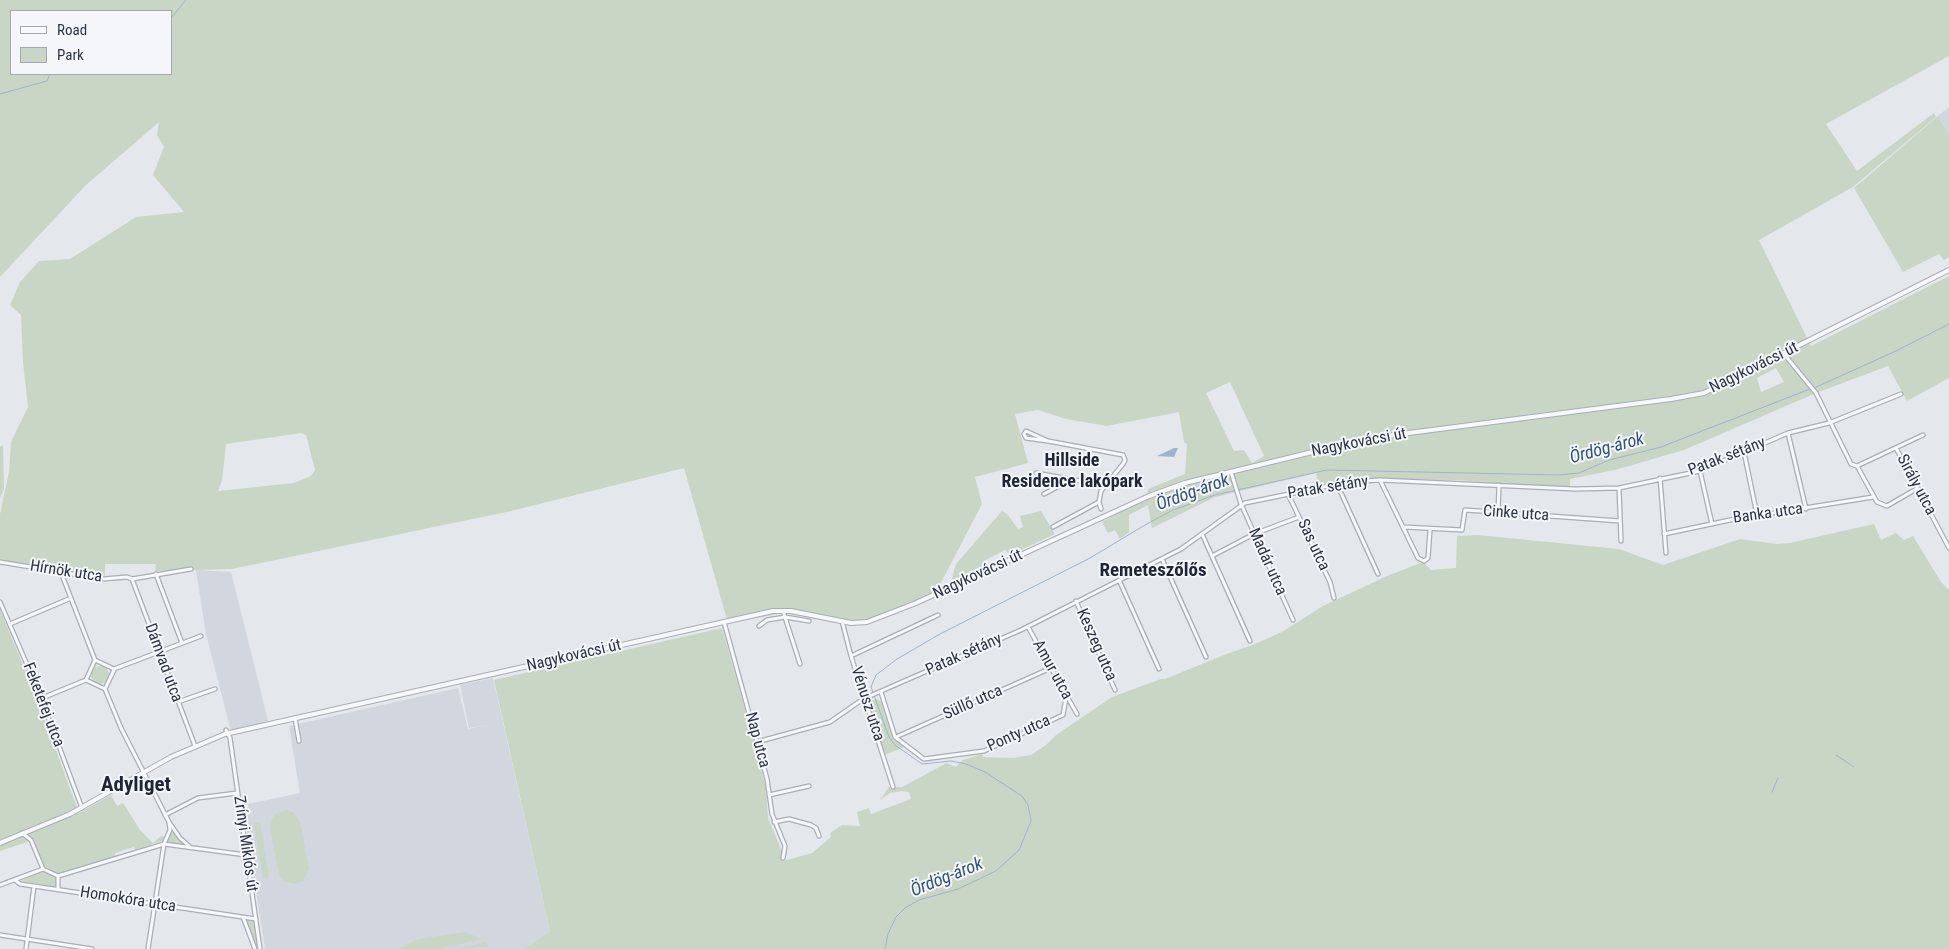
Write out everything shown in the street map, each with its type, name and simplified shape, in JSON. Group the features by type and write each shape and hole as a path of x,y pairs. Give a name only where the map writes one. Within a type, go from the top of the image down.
{"street":[{"name":"Nagykovácsi út","path":"0,843 82,808 226,731 295,718 783,610 859,623 874,620 950,588 1149,496 1185,483 1370,438 1694,396 1720,386 1949,270"},
{"path":"1784,354 1816,393 1829,423 1851,464 1856,466 1873,497 1879,503 1887,506 1918,488"},
{"name":"Patak sétány","path":"757,742 830,722 866,698 1028,627 1076,601 1184,548 1241,504 1337,484 1380,480 1576,489 1619,488 1700,471 1788,434 1829,423 1901,394"},
{"path":"1048,441 1026,431 1024,434 1026,438 1123,455 1125,460 1123,464 1105,483 1101,491 1099,502 1101,508"},
{"path":"1788,434 1806,509"},
{"path":"1856,466 1923,435"},
{"name":"Sirály utca","path":"1896,448 1949,548"},
{"path":"1744,452 1758,515"},
{"path":"1700,471 1712,524"},
{"name":"Madár utca","path":"1231,472 1241,504 1293,620"},
{"path":"1036,473 1081,481 1097,479 1105,483"},
{"path":"1660,478 1666,553"},
{"path":"1044,494 1072,479"},
{"path":"1380,480 1418,558 1424,561 1427,560 1430,530"},
{"path":"1337,484 1378,574"},
{"path":"1498,512 1499,485"},
{"path":"1619,488 1621,541"},
{"name":"Sas utca","path":"1288,494 1330,582 1334,598"},
{"name":"Banka utca","path":"1664,534 1758,515 1873,497"},
{"path":"1054,527 1099,502"},
{"name":"Cinke utca","path":"1404,527 1430,530 1462,530 1465,510 1620,521"},
{"path":"1212,556 1254,534 1299,516"},
{"path":"1202,534 1250,641"},
{"path":"1162,559 1206,657"},
{"name":"Hírnök utca","path":"0,562 60,570 103,579 128,577 132,579 191,569"},
{"path":"60,570 95,660 114,669"},
{"path":"156,574 182,643"},
{"name":"Dámvad utca","path":"132,579 195,746"},
{"path":"1119,580 1159,669"},
{"path":"10,624 71,598"},
{"name":"Keszeg utca","path":"1076,601 1115,690"},
{"name":"Feketefej utca","path":"0,602 42,698 82,808"},
{"path":"783,610 800,664"},
{"path":"851,656 938,615"},
{"path":"759,626 767,620 785,616 809,621"},
{"name":"Vénusz utca","path":"842,621 851,656 893,787"},
{"name":"Nap utca","path":"724,622 757,742 774,822 785,848 782,858"},
{"name":"Amur utca","path":"1028,627 1076,714"},
{"path":"105,689 114,669 201,636"},
{"path":"42,698 86,680 95,660"},
{"name":"Süllő utca","path":"895,737 1050,668"},
{"path":"86,680 105,689 121,728 165,815 180,838 193,848"},
{"path":"178,702 215,689"},
{"path":"881,692 895,737"},
{"name":"Ponty utca","path":"895,737 918,756 928,758 984,751 1063,715 1066,698"},
{"path":"295,718 299,741"},
{"name":"Zrínyi Miklós út","path":"226,731 230,738 260,949"},
{"path":"769,795 809,786"},
{"path":"165,815 198,798 237,793"},
{"path":"774,822 789,819 812,825 816,828 819,836"},
{"path":"148,949 169,822"},
{"path":"22,833 31,840 43,868 58,876 164,844 246,855"},
{"path":"0,885 43,868"},
{"path":"58,876 58,889"},
{"name":"Homokóra utca","path":"15,880 17,883 34,886 256,919"},
{"path":"26,949 34,886"},
{"name":"Zrínyi Miklós út","path":"244,917 255,949"},
{"path":"0,935 92,949"}],"shaded area":[{"path":"1949,107 1949,135 1938,116"},
{"path":"196,570 231,572 268,721 231,731 206,634"},
{"path":"493,678 550,931 523,949 265,949 244,815 249,814 248,804 300,793 289,726 458,688 468,729 487,725 469,728 460,685"}],"green space":[{"path":"0,0 1949,0 1949,56 1826,124 1857,171 1934,113 1936,117 1853,187 1759,240 1811,346 1949,276 1949,378 1907,401 1888,366 1816,393 1684,450 1615,470 1570,479 1570,486 1565,488 1457,480 1344,479 1319,487 1316,473 1215,497 1152,528 1148,505 1129,515 1129,532 1120,539 1115,530 1108,533 1102,522 1147,498 1148,489 1185,474 1187,444 1184,442 1179,412 1107,426 1066,419 1038,410 1015,414 1028,463 975,477 982,504 934,596 873,622 859,625 843,624 783,613 728,623 684,468 511,511 232,569 155,571 156,564 105,564 105,576 83,570 60,570 0,562 0,514 9,472 11,442 28,407 23,362 21,315 10,305 20,282 39,261 70,259 136,217 184,212 153,175 164,147 157,135 159,122 86,185 0,277","holes":["1776,368 1784,382 1761,392 1757,378","1230,382 1264,456 1252,463 1244,450 1234,451 1206,393","301,433 306,435 315,470 311,476 294,483 218,491 222,480 226,444"]},
{"path":"1938,116 1949,135 1949,257 1944,260 1939,254 1903,272 1854,188"},
{"path":"3,445 4,489 0,498 0,447"},
{"path":"1002,511 1007,514 1018,529 1023,527 1020,516 1041,511 1055,534 1010,555 1005,550 984,561 988,567 957,584 952,578 956,564"},
{"path":"1874,524 1881,540 1896,533 1904,540 1913,536 1941,582 1949,590 1949,949 523,949 550,931 494,680 722,628 766,789 768,818 783,854 783,861 812,853 831,837 830,833 842,825 860,826 857,812 869,808 871,814 911,799 909,792 902,791 890,793 879,801 889,787 902,787 946,763 956,767 963,760 982,754 983,757 1014,758 1031,755 1046,745 1056,735 1112,697 1165,679 1255,644 1282,632 1323,606 1387,576 1423,562 1431,570 1456,568 1457,536 1478,535 1619,549 1663,565 1740,539 1777,544 1790,543"},
{"path":"0,610 36,696 79,813 111,795 117,806 123,803 140,830 153,843 161,836 165,837 164,840 135,850 134,847 115,853 115,857 59,874 44,866 34,840 0,851"},
{"path":"100,666 106,669 109,675 106,681 100,684 94,681 91,675 94,669"},
{"path":"876,699 881,701 893,739 904,747 885,755 869,701"},
{"path":"287,810 294,813 300,822 309,869 303,881 294,884 284,881 279,874 270,828 275,814"},
{"path":"260,822 269,877 263,878 254,823"},
{"path":"172,830 183,843 183,844 167,843"},
{"path":"44,870 56,876 56,887 21,881"},
{"path":"247,920 255,921 259,945 255,945"},
{"path":"466,932 481,939 439,949 398,949 419,939"},
{"path":"486,942 488,947 455,949"}],"water":[{"path":"1178,448 1174,457 1157,456"}],"waterway":[{"path":"172,17 186,0"},
{"path":"0,94 47,81 50,75"},
{"name":"Ördög-árok","path":"1814,388 1896,351 1949,324"},
{"name":"Ördög-árok","path":"885,949 888,934 896,917 905,908 919,900 958,889 996,871 1019,850 1031,821 1028,805 1022,796 985,772 966,764 951,761 922,764 895,745 889,737 871,687 876,675 897,659 940,634 1090,558 1173,510 1215,495 1327,470 1559,475 1579,473 1609,460 1661,447 1810,389"},
{"path":"1836,755 1854,767"},
{"path":"1772,792 1778,778"}],"district":[{"name":"Hillside Residence lakópark","path":"1072,471"},
{"name":"Remeteszőlős","path":"1153,571"},
{"name":"Adyliget","path":"136,786"}]}
